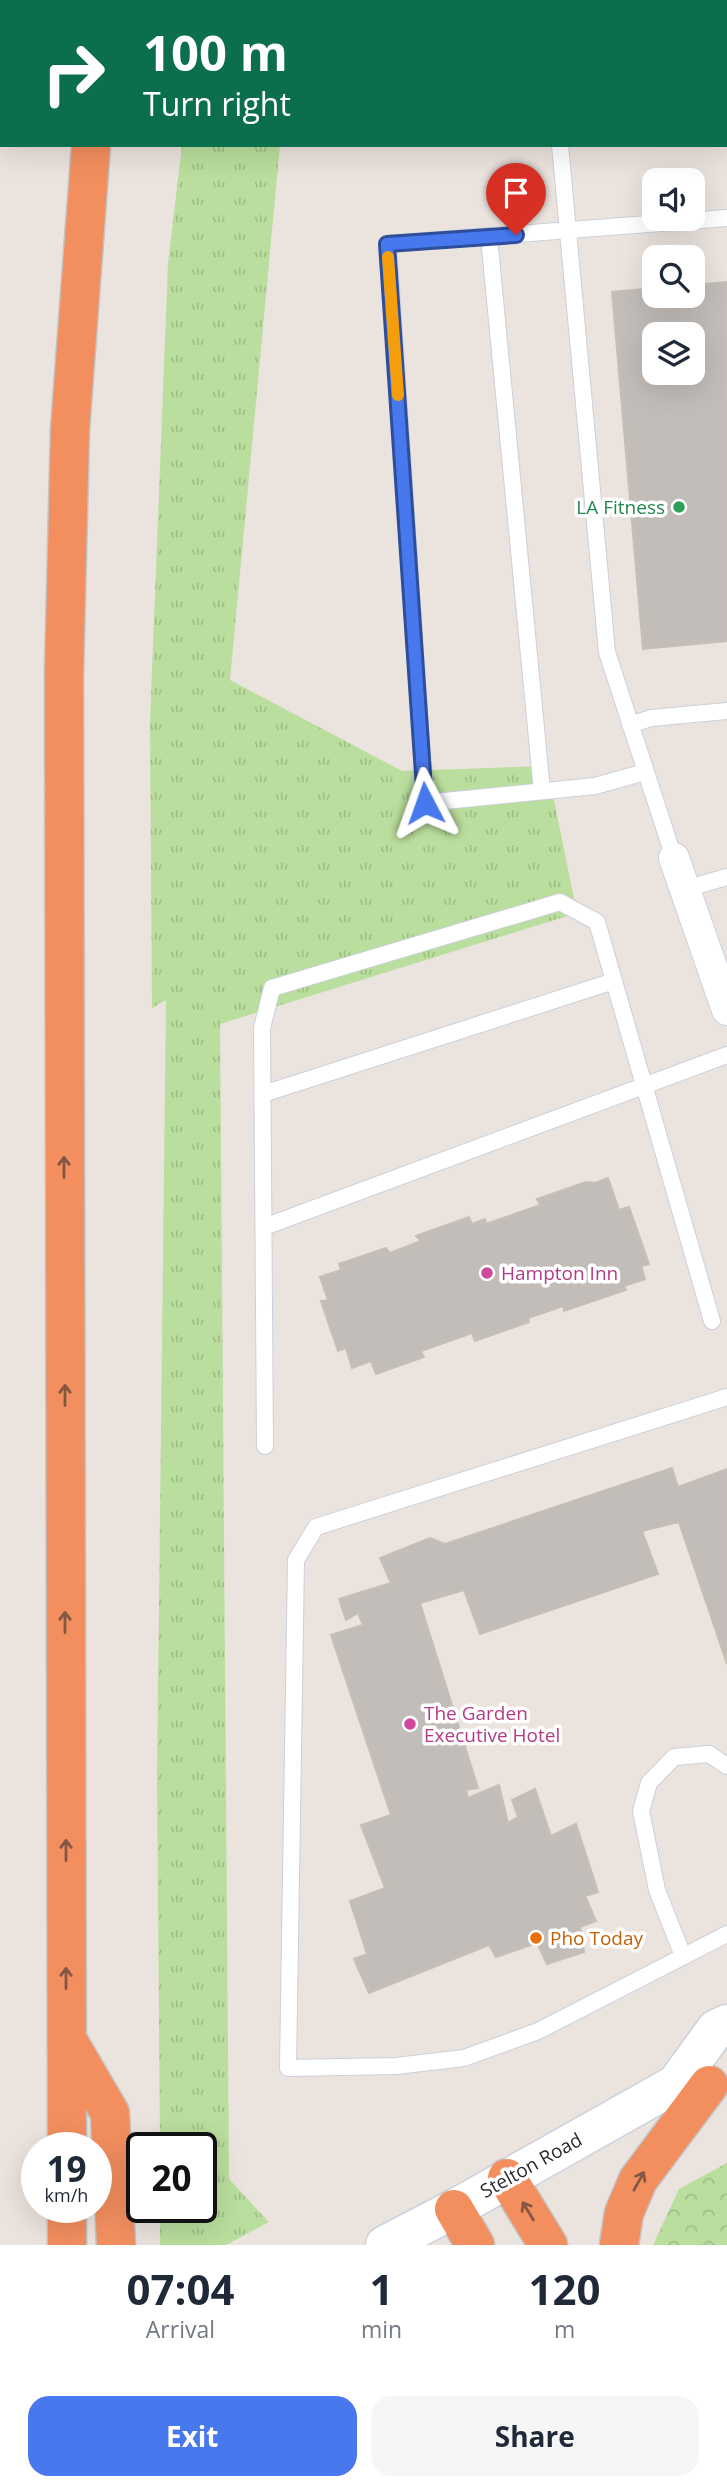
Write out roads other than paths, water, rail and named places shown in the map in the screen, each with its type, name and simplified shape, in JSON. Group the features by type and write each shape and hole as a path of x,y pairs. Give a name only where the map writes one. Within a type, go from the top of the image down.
{"highway":[{"path":"67,2132 64,673 70,430 91,147"},
{"path":"66,2039 110,2113 116,2245"},
{"path":"619,2245 624,2213 638,2180 704,2084"},
{"path":"508,2178 548,2245"},
{"path":"454,2209 475,2245"},
{"path":"67,2223 67,2245"}],"main road":[{"name":"Stelton Road","path":"385,2245 508,2178 704,2084 716,2029 727,2024"}],"street":[{"path":"674,858 727,1010"}],"lane":[{"path":"560,147 607,652 674,858"},
{"path":"645,772 594,786 425,803 387,244 727,218"},
{"path":"489,237 542,791"},
{"path":"630,725 651,718 727,711"},
{"path":"685,889 727,877"},
{"path":"265,1446 262,1028 272,988 560,902 597,922 712,1321"},
{"path":"262,1094 614,981"},
{"path":"264,1227 727,1055"},
{"path":"727,1397 316,1527 296,1560 288,2068 396,2066 464,2057 538,2031 727,1934"},
{"path":"683,1956 657,1890 641,1811 649,1783 674,1757 709,1754 727,1766"}],"place":[{"name":"LA Fitness","path":"679,507"},
{"name":"Hampton Inn","path":"487,1273"},
{"name":"The Garden Executive Hotel","path":"410,1724"},
{"name":"Pho Today","path":"536,1938"}]}
